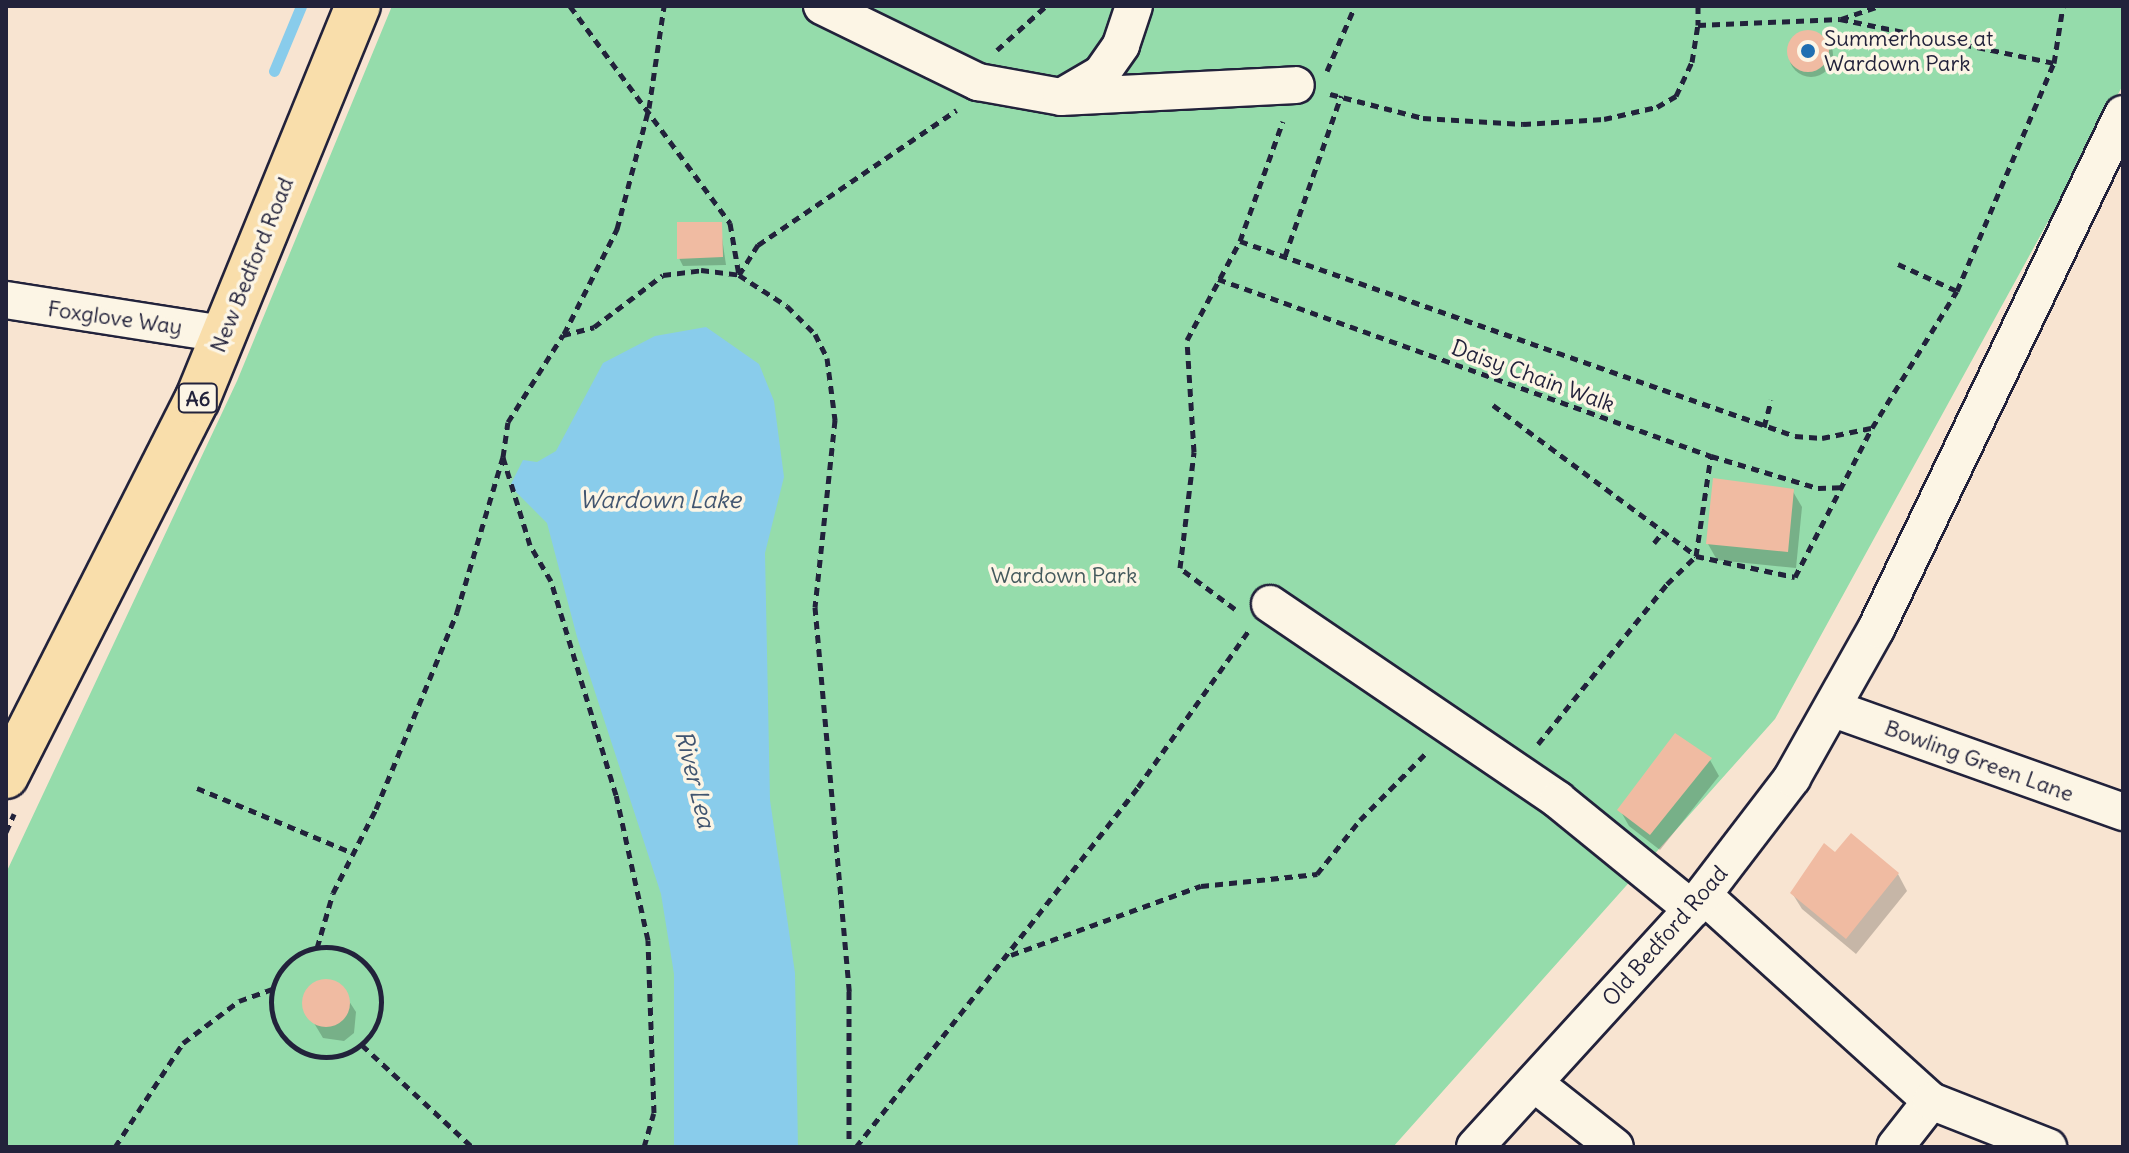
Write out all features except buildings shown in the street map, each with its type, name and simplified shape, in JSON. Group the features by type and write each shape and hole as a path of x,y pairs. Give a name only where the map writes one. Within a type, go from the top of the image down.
{"highway":[{"name":"New Bedford Road","path":"6,776 197,400 358,6"}],"street":[{"path":"822,6 983,70 1061,97 1310,81"},
{"path":"1061,97 1101,74 1121,45 1134,6"},
{"name":"Old Bedford Road","path":"1475,1147 1698,902 1767,814 1834,709 2123,114"},
{"name":"Foxglove Way","path":"6,300 224,334"},
{"path":"1260,616 1450,725 1517,770 1698,902 1931,1101 2048,1147"},
{"name":"Bowling Green Lane","path":"1834,709 2123,812"},
{"path":"1534,1083 1615,1147"},
{"path":"1895,1147 1931,1101"}],"path":[{"path":"570,6 649,108 730,223 739,275"},
{"path":"317,948 333,893 429,684 503,457 508,422 563,335 617,229 649,108 664,6"},
{"path":"739,275 758,245 968,102 983,70 1046,6"},
{"path":"856,1147 1008,956 1260,616 1232,604 1180,568 1194,452 1187,340 1240,241 1310,81 1355,6"},
{"path":"1285,256 1341,96 1393,114 1523,124 1604,119 1657,107 1676,96 1692,62 1698,6"},
{"path":"1840,19 1879,6"},
{"path":"1493,405 1696,556 1795,577 1872,428 1957,291 2054,63 2063,6"},
{"path":"1698,25 1840,19 2054,63"},
{"path":"1240,241 1764,427 1822,438 1872,428"},
{"path":"1898,264 1957,291"},
{"path":"563,335 594,327 663,275 701,270 739,275 761,284 815,334 827,358 835,408 815,607 849,991 849,1147"},
{"name":"Daisy Chain Walk","path":"1218,279 1711,456 1818,488 1842,486"},
{"path":"1764,427 1771,400"},
{"path":"1517,770 1667,584 1696,556 1711,456"},
{"path":"503,457 530,545 551,581 616,795 648,940 654,1113 644,1147"},
{"path":"1654,543 1663,532"},
{"path":"1008,956 1201,886 1317,874 1360,820 1450,725"},
{"path":"197,788 353,853"},
{"path":"317,948 352,955 375,980 381,1012 362,1045 337,1056 296,1047 277,1026 272,989 288,960 317,948"},
{"path":"115,1147 183,1043 239,1001 272,989"},
{"path":"362,1045 472,1147"}],"green space":[{"name":"Wardown Park","path":"392,6 2123,6 2123,85 1775,719 1393,1147 6,1147 6,873 237,381"}],"water":[{"name":"Wardown Lake","path":"706,327 759,364 774,401 784,477 765,553 770,800 795,973 798,1147 674,1147 674,974 661,894 577,637 547,523 510,486 523,460 537,462 556,451 603,363 655,336"}],"waterway":[{"name":"River Lea","path":"274,71 301,6"}],"place":[{"name":"Summerhouse at Wardown Park","path":"1808,51"}]}
